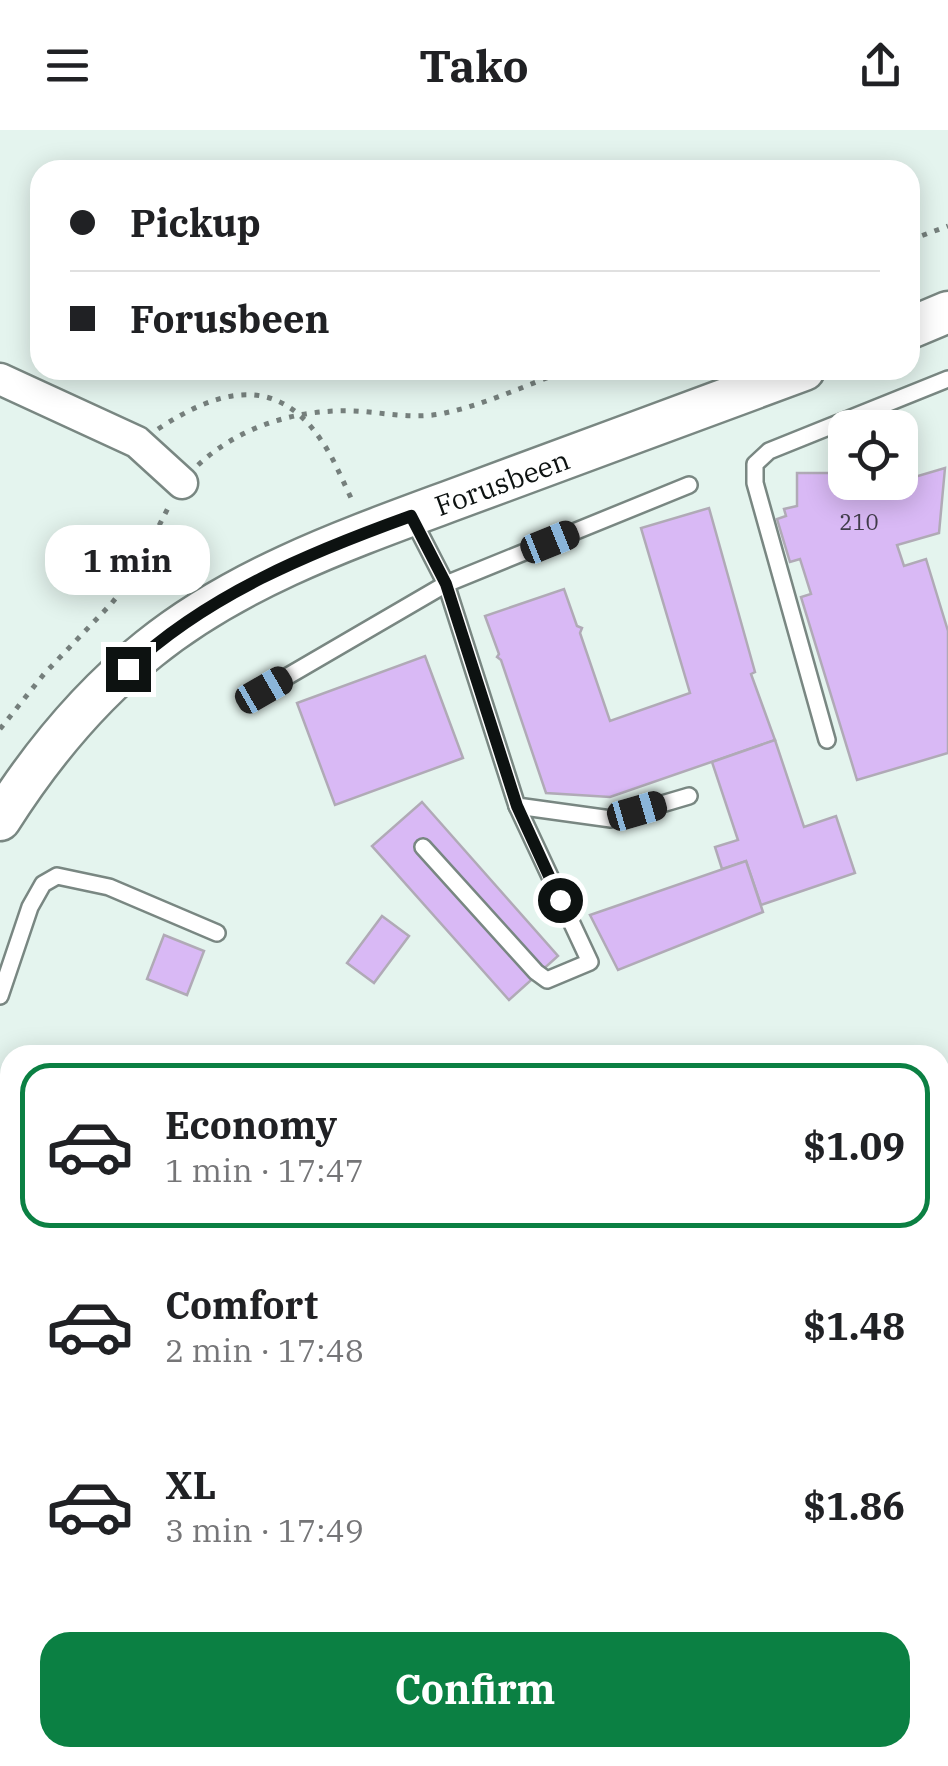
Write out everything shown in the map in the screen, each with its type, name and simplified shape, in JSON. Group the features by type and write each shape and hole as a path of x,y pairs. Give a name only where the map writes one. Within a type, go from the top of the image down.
{"main road":[{"path":"920,324 948,312"},
{"name":"Forusbeen","path":"0,820 30,773 75,721 149,649 211,606 288,565 368,532 777,380"}],"street":[{"path":"0,380 137,442 182,483"}],"lane":[{"path":"827,740 755,483 755,464 769,450 948,380"},
{"path":"264,690 446,584 689,484"},
{"path":"411,516 446,584 517,806 590,962 547,980 423,847"},
{"path":"517,806 611,819 689,796"},
{"path":"0,996 30,907 43,884 57,876 109,887 217,933"}],"path":[{"path":"920,236 948,226"},
{"path":"0,729 44,674 133,577 182,483 215,449 234,437 296,415 352,410 413,416 442,414 539,380"},
{"path":"137,442 186,410 210,400 260,394 279,402 322,440 368,532"}],"building":[{"path":"945,468 939,533 897,545 904,566 926,559 948,631 948,753 857,780 801,597 811,594 800,559 790,562 777,519 786,516 784,509 797,506 797,473 828,473 828,500 918,500 918,476"},
{"path":"709,508 755,672 751,674 775,740 610,797 546,793 485,616 564,589 577,626 582,628 580,633 610,721 690,693 641,528"},
{"path":"425,656 463,758 335,805 297,703"},
{"path":"775,740 804,827 836,816 855,873 761,905 746,861 722,869 715,847 738,840 712,762"},
{"path":"422,802 558,956 509,1000 372,846"},
{"path":"746,861 763,912 618,970 590,915"},
{"path":"382,916 409,936 374,983 347,963"},
{"path":"164,935 204,951 187,995 147,979"}],"route":[{"path":"128,669 149,649 211,606 288,565 411,516 446,584 517,806 560,900"}]}
